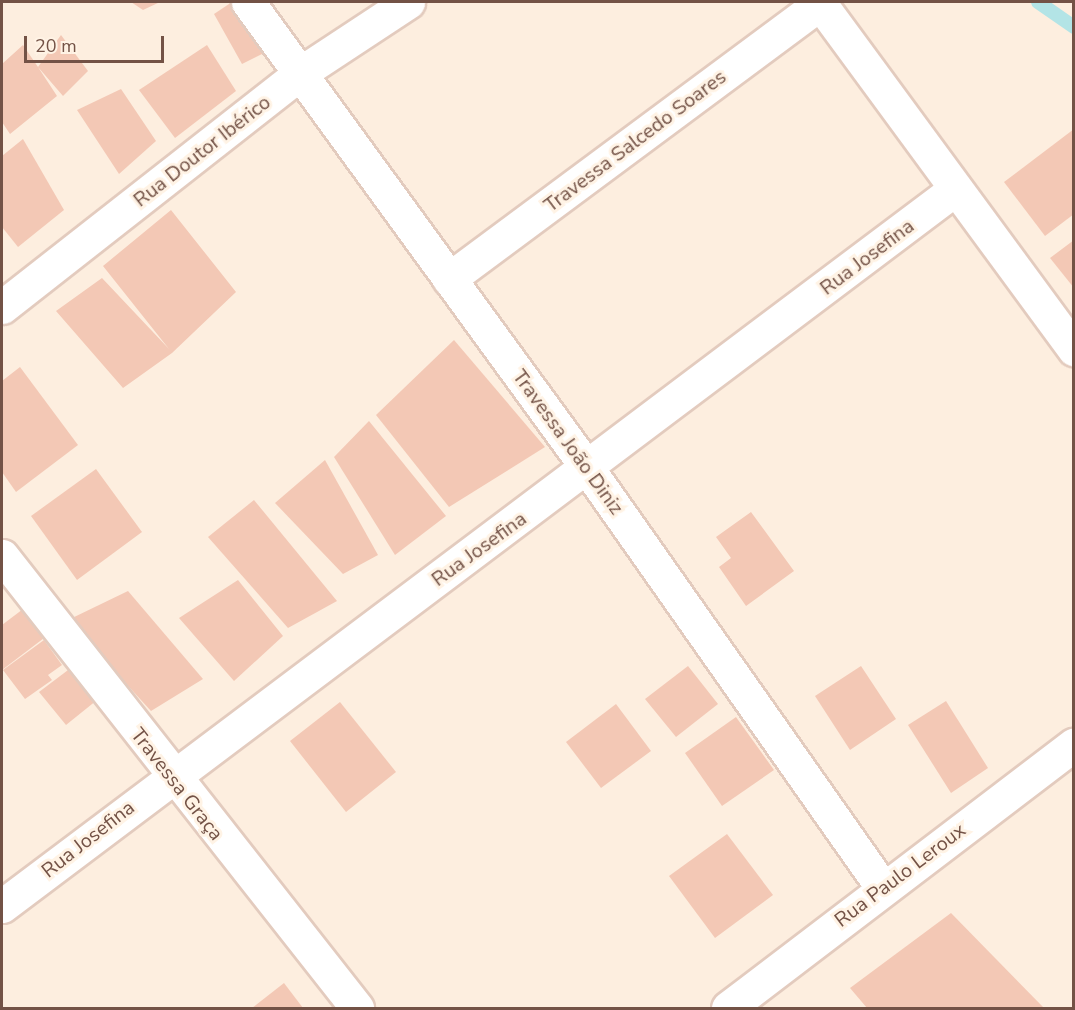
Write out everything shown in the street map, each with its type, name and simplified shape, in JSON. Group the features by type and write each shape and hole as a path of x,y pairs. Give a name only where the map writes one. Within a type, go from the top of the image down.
{"street":[{"name":"Travessa João Diniz","path":"248,2 302,72 588,469 882,887"},
{"name":"Rua Doutor Ibérico","path":"2,307 302,72 408,2"},
{"name":"Travessa Salcedo Soares","path":"449,279 820,2 954,190 1074,349"},
{"name":"Rua Josefina","path":"2,906 171,776 588,469 954,190"},
{"name":"Travessa Graça","path":"2,556 171,776 357,1008"},
{"name":"Rua Paulo Leroux","path":"728,1008 882,887 1074,744"}],"building":[{"path":"131,2 160,2 143,10"},
{"path":"232,2 274,48 242,64 214,14"},
{"path":"61,35 88,71 63,96 38,67"},
{"path":"23,45 57,96 10,134 2,122 2,64"},
{"path":"207,45 236,91 175,138 139,90"},
{"path":"121,89 156,141 119,174 77,110"},
{"path":"1074,129 1074,214 1045,236 1004,182"},
{"path":"23,139 64,210 18,247 2,227 2,156"},
{"path":"171,210 236,292 172,353 123,388 56,311 102,278 169,349 103,266"},
{"path":"1074,240 1074,288 1050,258"},
{"path":"454,340 545,447 449,507 376,415"},
{"path":"20,367 78,445 16,492 2,472 2,381"},
{"path":"369,421 446,516 395,555 334,457"},
{"path":"325,460 378,555 343,574 275,503"},
{"path":"96,469 142,532 77,580 31,516"},
{"path":"254,500 337,601 288,628 208,537"},
{"path":"751,512 794,571 746,606 719,567 731,558 716,537"},
{"path":"238,580 283,636 234,681 179,618"},
{"path":"128,591 203,679 151,711 68,620"},
{"path":"27,606 48,635 2,670 2,625"},
{"path":"44,640 62,665 48,675 52,680 25,699 3,670"},
{"path":"76,664 102,696 66,725 39,692"},
{"path":"688,666 718,704 676,737 645,699"},
{"path":"861,666 896,719 850,750 815,696"},
{"path":"946,701 988,768 951,793 908,725"},
{"path":"340,702 396,772 346,812 290,741"},
{"path":"616,704 651,751 601,788 566,742"},
{"path":"736,717 774,770 722,806 685,753"},
{"path":"727,834 773,895 715,938 669,876"},
{"path":"951,913 1044,1008 867,1008 850,988"},
{"path":"284,983 303,1008 252,1008"}],"waterway":[{"path":"1038,2 1074,27"}]}
